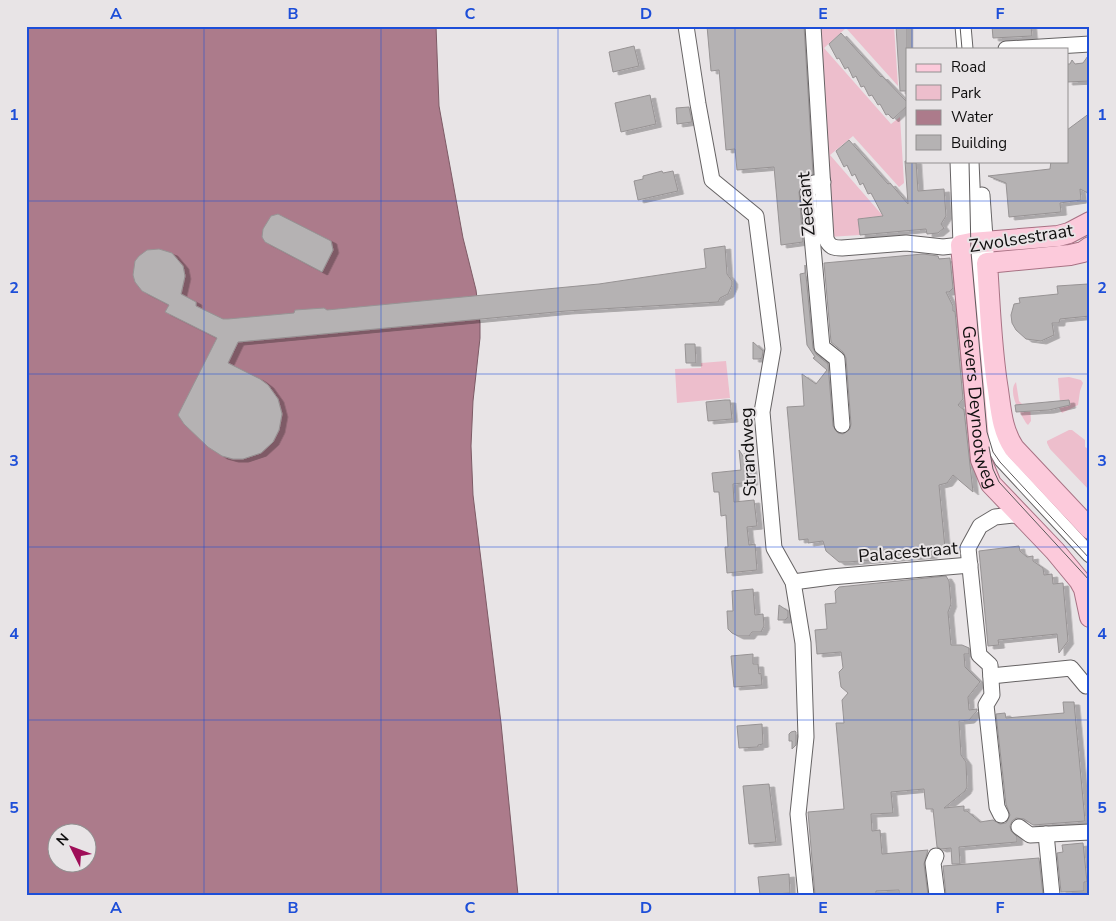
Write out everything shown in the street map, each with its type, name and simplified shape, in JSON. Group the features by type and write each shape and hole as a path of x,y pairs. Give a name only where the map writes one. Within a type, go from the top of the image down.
{"main road":[{"name":"Zwolsestraat","path":"976,249 1058,236 1069,233 1090,222"},
{"name":"Zwolsestraat","path":"976,249 1070,255 1083,252 1090,247"},
{"name":"Gevers Deynootweg","path":"976,249 981,460 991,484 1055,551 1079,580 1084,589 1090,617"},
{"name":"Gevers Deynootweg","path":"976,249 1002,422 1007,437 1021,456 1090,529"}],"street":[{"name":"Strandweg","path":"686,26 712,180 756,216 773,349 762,412 774,548 793,582 803,643 806,737 798,814 806,895"},
{"name":"Zeekant","path":"813,26 826,239 829,245 833,248 906,243 976,249"},
{"path":"954,26 955,48"},
{"path":"964,26 965,48"},
{"path":"972,26 974,48"},
{"path":"1023,48 1090,44"},
{"name":"Gevers Deynootweg","path":"958,162 976,249"},
{"name":"Gevers Deynootweg","path":"972,162 976,249 992,442 996,452 1007,466 1090,555"},
{"name":"Gevers Deynootweg","path":"976,249 980,162"},
{"path":"823,182 814,183 808,192 813,259 822,347 837,359 842,425"},
{"name":"Palacestraat","path":"793,582 970,565 968,548 980,526 995,517 1022,516"},
{"path":"970,565 978,655 990,665 992,695 986,705 997,807 1001,815"},
{"path":"991,676 1071,668 1086,686"},
{"path":"1025,831 1046,834 1090,832"},
{"path":"1046,834 1052,895"},
{"path":"936,856 933,864 937,895"}],"green space":[{"path":"816,26 894,26 898,86 846,28 824,48 891,124 900,117 904,183 899,187 853,136 830,155 883,216 859,219 860,235 829,237"},
{"path":"726,361 730,398 677,403 675,369 701,368 701,363"},
{"path":"1069,377 1081,380 1083,383 1078,405 1062,413 1057,404 1060,402 1058,378"},
{"path":"1016,382 1019,401 1023,405 1030,405 1031,421 1028,425 1014,397 1013,391"},
{"path":"1072,430 1085,440 1085,447 1090,450 1090,491 1050,449 1047,443 1047,441"}],"water":[{"path":"26,26 436,26 439,106 463,238 476,290 480,323 471,446 473,495 501,723 518,895 26,895"}],"building":[{"path":"707,26 804,26 813,174 806,178 799,192 803,242 781,245 774,167 737,170 735,149 726,150 719,70 711,71"},
{"path":"896,26 907,26 906,91 900,91"},
{"path":"992,26 1031,26 1032,36 993,38"},
{"path":"841,33 881,77 906,101 906,107 893,119 888,114 886,115 872,95 869,96 864,86 861,87 856,76 853,78 848,67 845,69 829,44"},
{"path":"634,46 639,66 613,72 609,52"},
{"path":"1090,53 1090,81 1068,82 1068,64 1072,60 1075,64 1083,63"},
{"path":"650,95 656,124 621,132 615,103"},
{"path":"689,107 692,122 677,124 676,108"},
{"path":"1090,113 1090,194 1080,189 1081,200 1060,203 1061,212 1009,217 1006,183 988,176 1050,169 1051,162 1068,162 1068,129"},
{"path":"849,140 908,204 905,161 916,162 918,191 944,189 946,216 941,224 944,228 938,233 927,234 926,229 860,235 858,219 883,216 871,193 868,194 863,183 860,185 855,174 852,176 847,165 844,167 836,151"},
{"path":"662,171 663,173 673,171 678,191 638,200 634,181 643,179 643,176"},
{"path":"278,214 331,241 333,250 322,272 265,242 262,237 263,229 271,216"},
{"path":"725,246 727,274 732,281 732,285 728,294 720,298 718,302 566,311 238,342 228,363 268,385 278,399 282,414 279,430 273,442 261,453 243,459 222,456 208,447 184,424 178,415 217,338 165,312 169,305 142,291 135,282 133,275 135,261 147,250 159,249 172,253 183,266 185,276 181,294 196,302 196,306 223,319 228,319 294,313 295,310 324,308 327,310 599,284 706,268 704,249"},
{"path":"923,254 938,256 939,259 950,258 953,288 946,292 953,306 953,311 955,311 963,399 958,405 964,410 973,492 953,475 947,483 939,485 945,548 932,550 932,555 839,562 826,551 823,541 808,543 808,539 799,540 787,407 804,406 802,374 816,384 827,370 813,358 815,357 807,345 800,274 805,273 805,265 813,348 816,354 828,364 833,426 838,433 843,434 850,429 851,424 846,358 843,352 831,342 824,263"},
{"path":"1088,284 1090,316 1060,319 1059,323 1052,323 1054,335 1041,341 1026,339 1016,330 1012,323 1011,315 1014,304 1020,303 1019,298 1058,294 1057,286"},
{"path":"753,342 763,351 762,358 753,359"},
{"path":"685,344 695,344 696,363 686,363"},
{"path":"730,400 732,419 708,421 706,402"},
{"path":"1069,400 1070,405 1049,410 1016,412 1015,405"},
{"path":"739,450 751,468 752,482 733,484 734,502 754,500 757,526 747,527 749,545 755,544 757,570 727,573 725,547 728,547 726,515 721,516 719,492 714,492 712,473 741,470"},
{"path":"1019,546 1020,551 1027,557 1033,556 1033,561 1043,568 1044,575 1052,574 1053,584 1063,583 1068,641 1059,653 1057,634 998,640 999,645 988,646 979,551"},
{"path":"946,576 949,581 951,604 948,612 951,645 962,645 969,648 969,654 964,654 965,667 980,682 968,697 969,710 977,709 977,711 969,720 959,721 961,755 966,762 967,787 965,791 944,808 964,806 964,811 967,811 980,822 993,820 1000,824 1006,823 1010,815 1006,804 996,714 1005,713 1006,718 1064,713 1063,702 1074,702 1085,821 1033,825 1024,819 1016,818 1010,826 1011,831 1017,837 1017,842 959,847 960,864 952,864 951,848 941,849 937,847 933,809 926,809 924,789 891,792 893,813 871,814 872,831 880,830 882,854 928,850 924,864 928,895 899,895 899,890 876,891 876,895 815,895 808,812 844,809 836,723 844,723 842,700 848,693 841,687 839,672 843,668 841,652 817,654 815,630 827,629 825,604 836,603 835,591 839,587"},
{"path":"753,589 755,615 763,614 764,626 761,632 752,632 749,636 738,636 728,629 727,611 733,611 732,591"},
{"path":"779,605 788,611 788,617 785,620 778,620"},
{"path":"753,654 753,664 758,664 762,685 734,687 731,656"},
{"path":"762,724 763,744 758,745 758,747 739,748 737,726"},
{"path":"795,731 796,745 792,749 792,741 789,741 789,734"},
{"path":"769,784 776,842 749,844 743,786"},
{"path":"1083,843 1087,882 1084,882 1084,891 1061,892 1057,853 1063,852 1062,845"},
{"path":"1039,858 1043,895 946,895 943,866"},
{"path":"789,874 790,893 760,895 758,877"}],"tram line":[{"path":"960,26 962,48"},
{"path":"969,162 971,252 987,432 993,452 1000,462 1090,559"},
{"path":"989,447 993,469 999,482 1090,581"}]}
